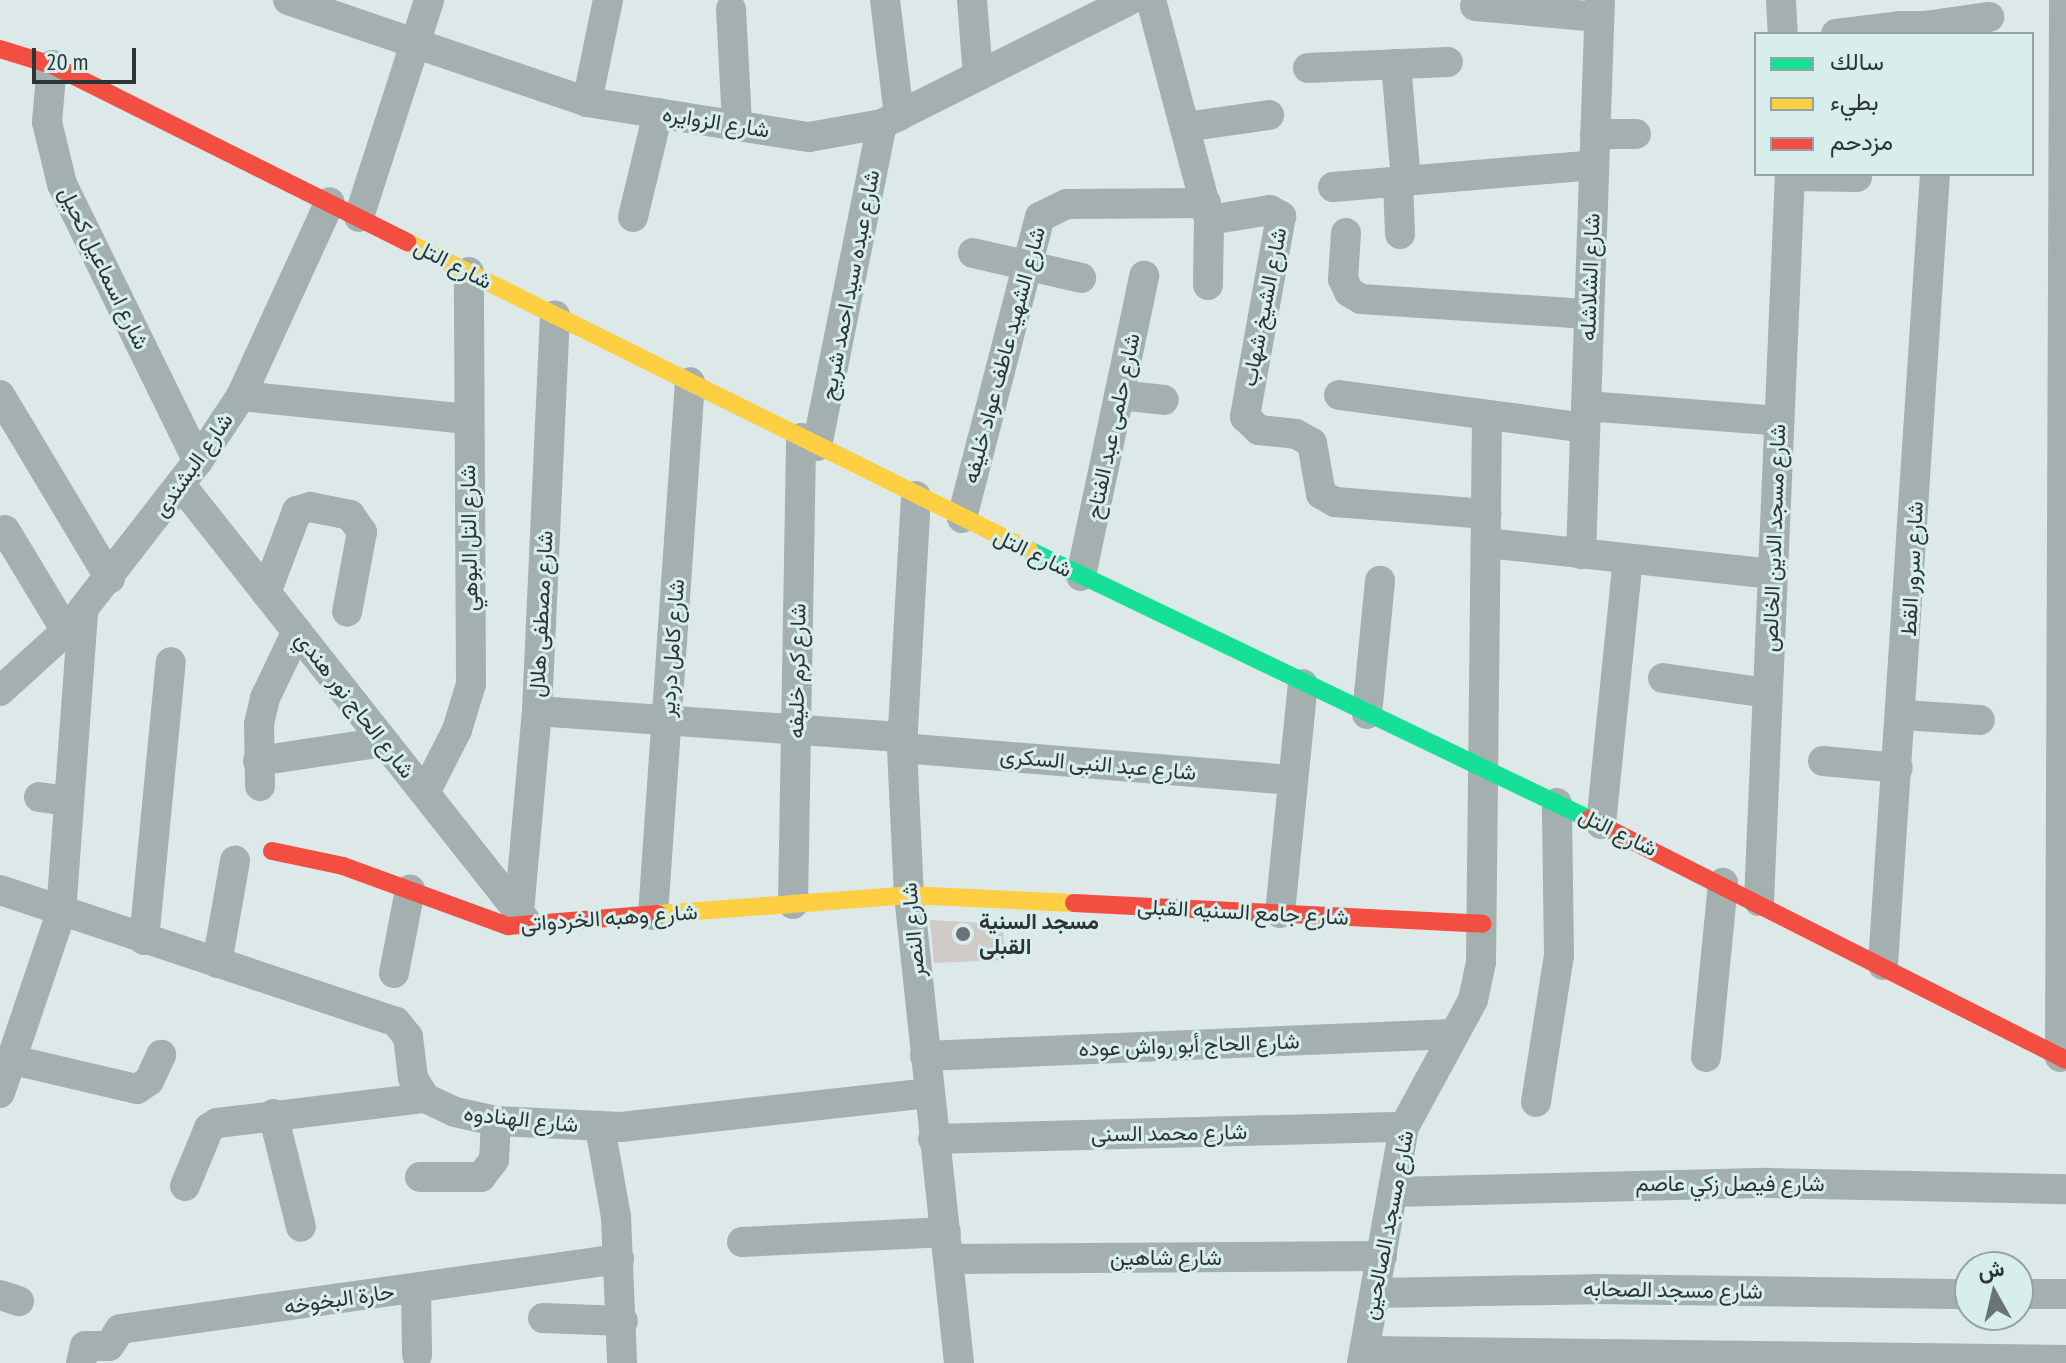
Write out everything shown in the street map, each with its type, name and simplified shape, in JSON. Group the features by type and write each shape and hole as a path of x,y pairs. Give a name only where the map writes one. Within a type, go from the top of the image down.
{"street":[{"name":"شارع الزوايره","path":"288,0 587,102 809,137 891,120 1130,0"},
{"path":"359,217 429,0"},
{"path":"587,102 608,0"},
{"name":"شارع عبده سيد احمد شريح","path":"809,442 891,120 885,0"},
{"path":"972,0 978,76"},
{"path":"1151,0 1207,212 1208,285"},
{"path":"1781,0 1783,32"},
{"path":"2063,1059 2064,0"},
{"path":"1475,6 1599,8"},
{"name":"شارع الشلاشله","path":"1581,554 1599,8"},
{"path":"731,9 737,125"},
{"path":"1880,32 1925,30 1989,17"},
{"name":"شارع التل","path":"1,41 916,496 1723,883 2063,1059"},
{"path":"1308,68 1448,62"},
{"path":"1396,64 1402,182 1400,234"},
{"name":"شارع اسماعيل كحيل","path":"52,65 47,122 62,184 189,473"},
{"path":"633,217 658,113"},
{"path":"1185,127 1269,115"},
{"path":"1595,134 1636,134"},
{"path":"1333,187 1594,165"},
{"name":"شارع مسجد الدين الخالص","path":"1759,901 1790,176"},
{"path":"1824,176 1857,177"},
{"name":"شارع سرور القط","path":"1883,965 1903,715 1935,176"},
{"name":"شارع البشندى","path":"0,691 74,621 110,579 189,473 241,396 330,202"},
{"name":"شارع الشهيد عاطف عواد خليفه","path":"962,518 1040,217 1052,208 1207,212"},
{"name":"شارع الشيخ شهاب","path":"1207,212 1270,210 1281,216 1245,417 1259,430 1296,434 1312,443 1321,494 1335,502 1487,529"},
{"path":"1346,233 1343,279 1349,292 1361,299 1589,314"},
{"path":"973,253 1081,278"},
{"name":"شارع التل البوهي","path":"425,793 457,730 471,684 469,272"},
{"name":"شارع حلمى عبد الفتاح","path":"1081,576 1144,276"},
{"name":"شارع مصطفى هلال","path":"524,918 555,315"},
{"name":"شارع كامل دردير","path":"653,915 690,382"},
{"path":"0,395 110,579"},
{"path":"1119,395 1164,400"},
{"path":"1339,395 1487,415 1779,421"},
{"path":"241,396 468,419"},
{"path":"1485,768 1487,415"},
{"name":"شارع كرم خليفه","path":"793,904 796,729 809,442"},
{"name":"شارع الحاج نور هندي","path":"189,473 266,593 524,918"},
{"name":"شارع النصر","path":"916,496 902,743 909,895 959,1363"},
{"path":"266,593 297,511 310,507 350,515 362,532 347,612"},
{"path":"1487,529 1581,554 1772,574"},
{"path":"0,1093 61,913 54,799 74,621 5,530"},
{"path":"1601,824 1628,559"},
{"path":"1367,714 1380,581"},
{"path":"297,631 265,698 259,774 384,742"},
{"path":"144,940 171,662"},
{"path":"1663,678 1767,693"},
{"path":"1280,913 1303,684"},
{"name":"شارع عبد النبى السكرى","path":"537,711 796,729 902,743 1293,780"},
{"path":"1903,715 1980,720"},
{"path":"1823,761 1898,768"},
{"name":"شارع مسجد الصالحين","path":"1363,1357 1404,1127 1473,1000 1482,924 1485,768"},
{"path":"1536,1102 1559,955 1557,803"},
{"name":"شارع وهبه الخردواتى","path":"272,851 343,866 487,922 524,918 653,915 909,895"},
{"path":"217,963 235,861"},
{"path":"1706,1057 1723,883"},
{"path":"0,890 61,913 396,1022 408,1037 413,1078 425,1098 273,1114 213,1125 185,1186"},
{"path":"394,973 410,890"},
{"name":"شارع جامع السنيه القبلى","path":"909,895 1482,924"},
{"name":"شارع الحاج أبو رواش عوده","path":"925,1056 1453,1034"},
{"path":"13,1060 137,1089 149,1081 161,1055"},
{"name":"شارع الهنادوه","path":"425,1098 455,1112 496,1121 600,1127 928,1093"},
{"path":"273,1114 301,1227"},
{"path":"420,1177 481,1177 494,1160 496,1121"},
{"path":"600,1127 619,1259 622,1363"},
{"name":"شارع محمد السنى","path":"933,1139 1404,1127"},
{"name":"شارع فيصل زكي عاصم","path":"1394,1192 1769,1183 2066,1189"},
{"name":"شارع شاهين","path":"742,1242 1382,1256"},
{"name":"حارة البخوخه","path":"81,1363 85,1346 109,1346 120,1329 619,1259"},
{"path":"416,1289 417,1355"},
{"name":"شارع مسجد الصحابه","path":"1375,1293 1627,1289 1954,1294"},
{"path":"2034,1294 2066,1294"},
{"path":"543,1318 623,1321"},
{"path":"1363,1357 2066,1360"}],"building":[{"name":"مسجد السنية القبلى","path":"930,920 1002,924 1006,960 934,963"}],"traffic: fast":[{"path":"1029,550 1589,819"}],"traffic: slow":[{"path":"407,242 1029,550"},
{"path":"658,914 909,895 1074,903"}],"traffic: jam":[{"path":"0,49 52,65 407,242"},
{"path":"1589,819 2066,1060"},
{"path":"272,851 343,866 508,926 658,914"},
{"path":"1074,903 1482,924"}],"place":[{"name":"مسجد السنية القبلى","path":"963,934"}]}
